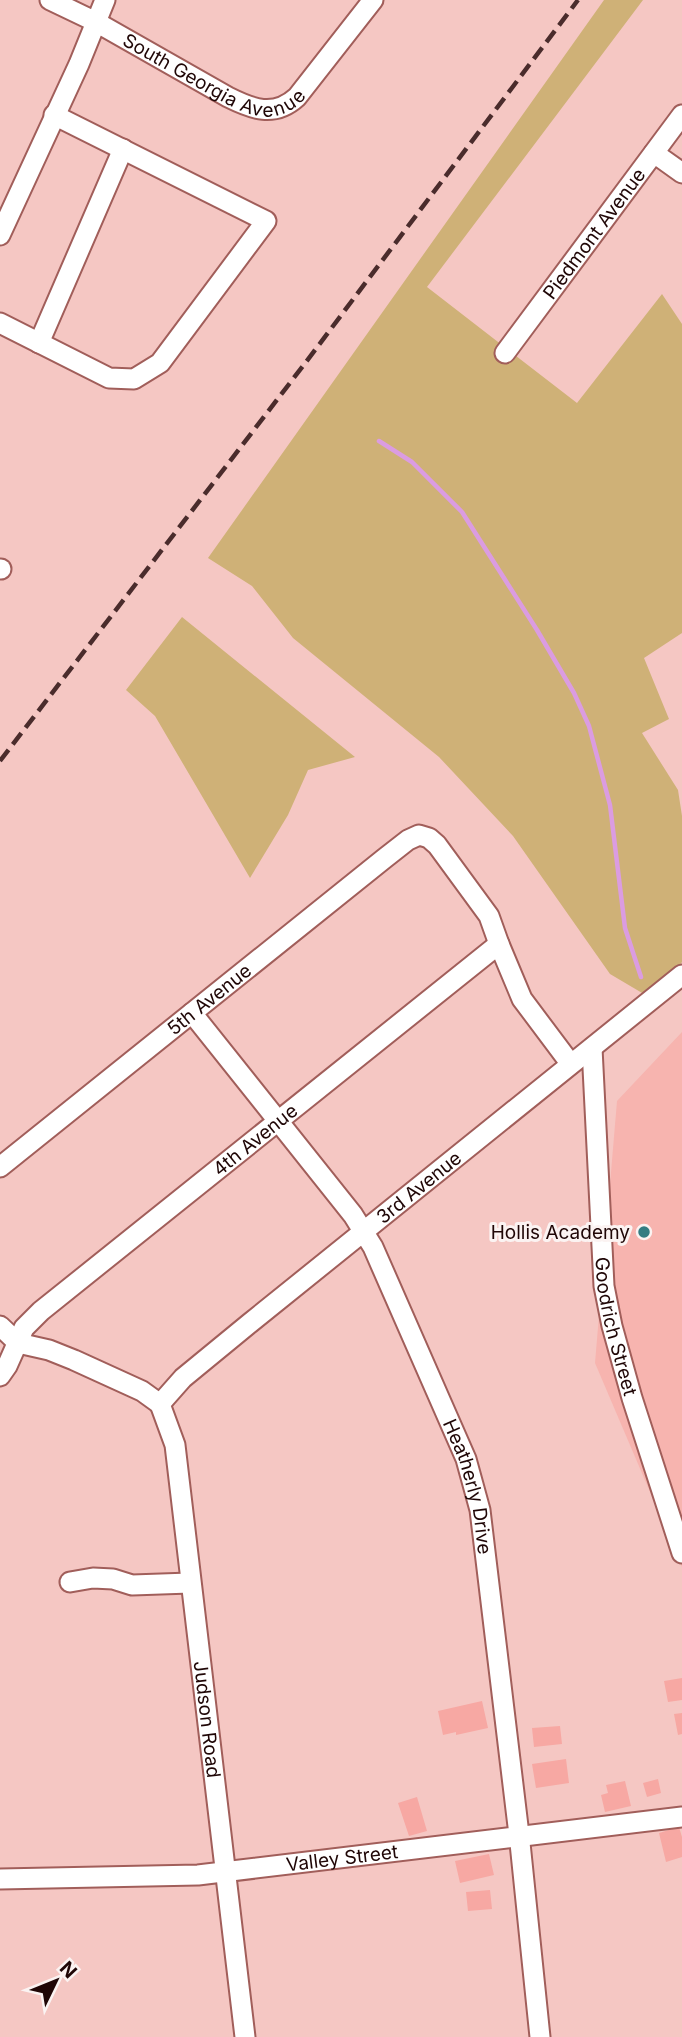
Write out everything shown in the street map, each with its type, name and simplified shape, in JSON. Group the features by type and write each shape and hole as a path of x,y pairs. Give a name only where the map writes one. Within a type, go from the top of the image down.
{"street":[{"path":"50,0 96,22"},
{"path":"0,235 104,0"},
{"name":"South Georgia Avenue","path":"96,22 228,97 249,107 266,111 283,107 297,97 373,0"},
{"path":"0,323 109,378 134,379 160,363 266,221 54,115"},
{"name":"Piedmont Avenue","path":"505,353 682,115"},
{"path":"39,343 123,149"},
{"path":"654,153 682,173"},
{"name":"5th Avenue","path":"0,1167 385,858 419,835 429,838 437,845 489,916 499,944"},
{"path":"499,944 523,999 570,1063"},
{"name":"4th Avenue","path":"0,1376 24,1328 41,1311 499,944"},
{"name":"3rd Avenue","path":"160,1404 183,1378 682,975"},
{"name":"Heatherly Drive","path":"192,1013 353,1215 382,1265 466,1459 476,1489 520,1837 540,2037"},
{"name":"Goodrich Street","path":"592,1048 604,1286 632,1398 682,1553"},
{"path":"0,1326 18,1343 49,1350 74,1360 142,1391 160,1404"},
{"name":"Judson Road","path":"160,1404 175,1445 245,2037"},
{"path":"70,1582 93,1578 113,1579 132,1585 190,1583"},
{"name":"Valley Street","path":"0,1879 198,1875 682,1817"}],"shaded area":[{"path":"604,0 643,0 427,287 577,403 662,294 682,324 682,633 644,658 669,719 642,733 678,790 682,816 682,962 654,1000 610,974 513,836 439,757 293,638 252,586 208,558"},
{"path":"182,617 355,757 308,770 288,815 250,878 155,716 126,690"},
{"name":"Hollis Academy","path":"682,1032 682,1567 595,1363 617,1101"}],"building":[{"path":"682,1678 682,1700 668,1702 664,1681"},
{"path":"482,1701 488,1728 443,1735 438,1711"},
{"path":"682,1713 682,1734 678,1735 674,1714"},
{"path":"560,1726 562,1744 534,1747 532,1728"},
{"path":"566,1759 569,1783 536,1788 532,1764"},
{"path":"658,1779 661,1793 647,1797 643,1783"},
{"path":"625,1781 631,1806 605,1812 601,1795 608,1793 606,1785"},
{"path":"417,1797 427,1831 409,1836 398,1803"},
{"path":"679,1827 682,1857 666,1862 659,1833"},
{"path":"489,1854 494,1875 460,1883 455,1861"},
{"path":"490,1890 492,1909 468,1911 466,1892"}],"waterway":[{"path":"379,441 412,462 462,512 574,693 589,726 610,805 625,928 641,977"}],"railway":[{"path":"0,761 306,362 578,0"}],"place":[{"name":"Hollis Academy","path":"644,1232"}]}
